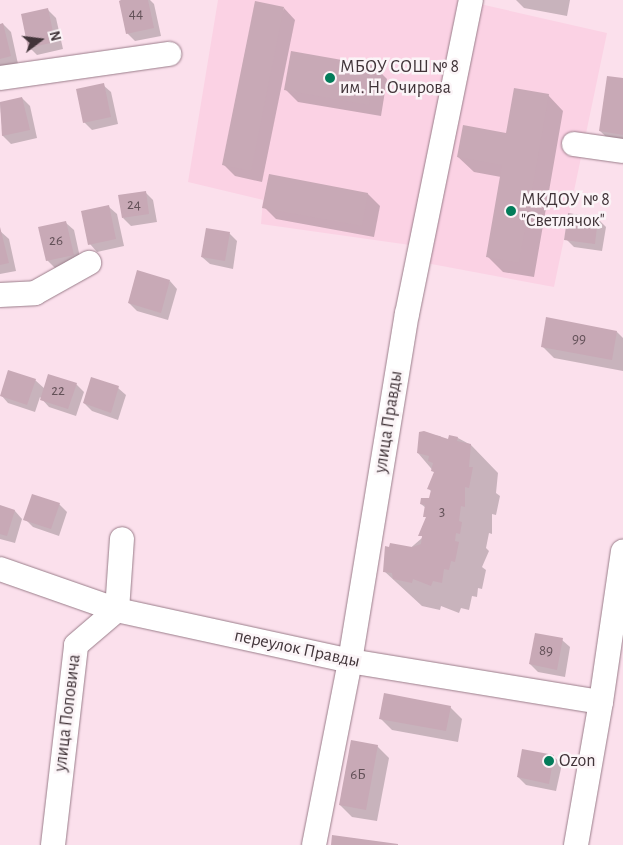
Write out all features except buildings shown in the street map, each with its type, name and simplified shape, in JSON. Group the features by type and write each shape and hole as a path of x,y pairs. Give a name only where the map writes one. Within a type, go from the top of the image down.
{"street":[{"name":"улица Правды","path":"314,845 350,661 407,314 471,0"},
{"path":"0,78 169,54"},
{"path":"574,144 623,151"},
{"path":"0,295 35,293 89,263"},
{"path":"117,610 122,539"},
{"path":"576,845 602,702 622,563"},
{"name":"переулок Правды","path":"0,569 117,610 350,661 602,702"},
{"name":"улица Поповича","path":"53,845 76,645 117,610"}],"shaded area":[{"path":"218,0 458,0 410,245 261,224 263,200 188,182"},
{"path":"480,4 607,33 554,287 426,263"}],"place":[{"name":"МБОУ СОШ № 8 им. Н. Очирова","path":"330,78"},
{"name":"МКДОУ № 8 \"Светлячок\"","path":"511,211"},
{"name":"Ozon","path":"549,761"}]}
